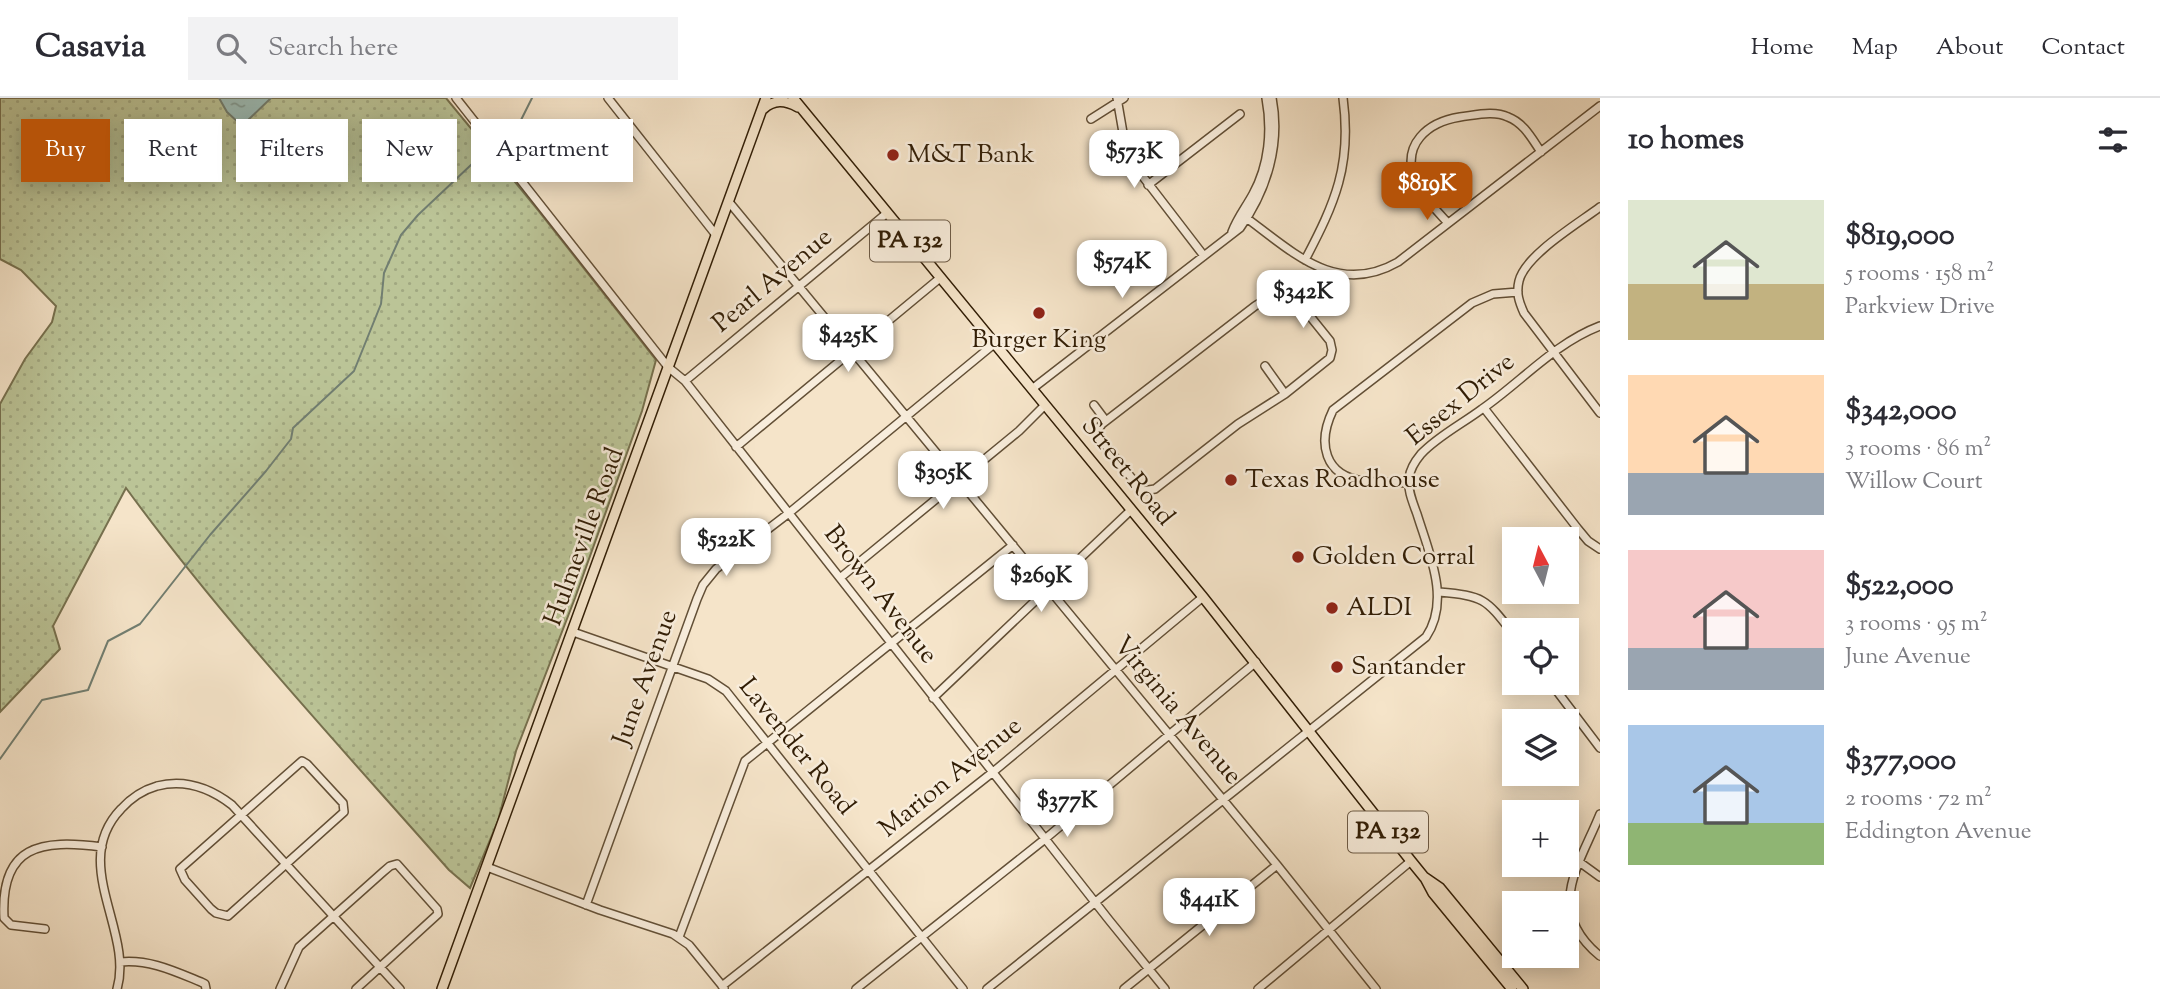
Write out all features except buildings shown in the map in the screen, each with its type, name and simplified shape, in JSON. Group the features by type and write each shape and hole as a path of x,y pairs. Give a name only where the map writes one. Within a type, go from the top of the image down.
{"main road":[{"name":"Hulmeville Road","path":"442,989 766,98"},
{"name":"Street Road","path":"793,98 1256,662 1424,877 1433,893 1511,988"},
{"path":"762,111 776,102 785,102 801,108"},
{"name":"Street Road","path":"1424,877 1440,888 1523,989"}],"street":[{"name":"Brown Avenue","path":"456,98 668,367 685,382 1165,989"},
{"path":"608,98 716,235"},
{"path":"1032,389 1240,228 1259,182 1266,156 1269,132 1266,98"},
{"path":"1244,216 1261,191 1271,163 1275,134 1272,98"},
{"path":"1306,260 1333,206 1341,172 1345,142 1343,98"},
{"path":"1091,118 1120,99 1126,150 1133,165 1204,256"},
{"path":"1244,216 1315,266 1342,275 1357,276 1377,272 1398,262 1600,106"},
{"path":"1148,185 1240,114"},
{"path":"1448,223 1416,181 1413,169 1415,146 1428,128 1451,119 1499,114 1511,118 1523,127 1541,152"},
{"name":"Virginia Avenue","path":"729,202 1377,989"},
{"path":"1600,207 1533,259 1522,272 1518,292 1524,313 1600,412"},
{"name":"Pearl Avenue","path":"685,382 887,214"},
{"path":"736,447 940,278"},
{"path":"1409,482 1363,481 1336,469 1325,452 1324,435 1333,410 1472,303 1493,294 1518,292"},
{"path":"1271,296 1287,296 1301,305 1330,341 1330,358 1285,394 1238,425 1148,492 1137,486 1098,436 1097,431 1106,421 1271,296"},
{"name":"Essex Drive","path":"987,989 1426,637 1434,625 1438,592 1409,482 1413,466 1431,444 1484,408 1553,352 1600,326"},
{"name":"June Avenue","path":"586,905 697,599 708,578 994,344"},
{"path":"1265,366 1285,394"},
{"path":"840,578 1019,431 1045,405"},
{"path":"1094,405 1106,421"},
{"path":"1484,408 1578,529 1588,541 1600,549"},
{"path":"933,698 1131,510"},
{"path":"679,937 742,766 768,742 892,645 1013,545"},
{"path":"1438,592 1479,598 1492,607 1502,620"},
{"name":"Marion Avenue","path":"723,987 993,772 1203,597"},
{"name":"Lavender Road","path":"573,632 673,666 722,687 963,989"},
{"path":"856,989 1045,839 1256,662"},
{"path":"1560,695 1600,748"},
{"path":"302,761 343,803 344,812 228,916 216,913 179,871 240,813 302,761"},
{"path":"117,989 120,962 103,882 102,847 112,819 140,793 161,785 186,784 208,789 240,813 400,989"},
{"path":"1579,859 1600,814"},
{"path":"45,929 11,925 4,918 7,881 14,864 26,853 43,846 68,844 102,847"},
{"path":"1258,989 1411,861"},
{"path":"1579,862 1600,877"},
{"path":"280,989 299,947 394,864 400,866 437,909 438,914 356,989"},
{"path":"1124,989 1277,865"},
{"path":"487,867 679,937 723,987"},
{"path":"1573,877 1568,894 1574,923 1600,956"},
{"path":"120,962 135,961 157,965 201,982 206,989"}],"green space":[{"path":"0,98 446,98 471,128 471,182 515,182 656,360 642,411 575,598 516,751 498,821 470,888 449,870 283,683 203,587 126,488 53,626 60,649 0,712 0,404 25,359 52,322 56,306 21,270 0,259"}],"water":[{"path":"219,98 271,98 249,119 236,120 227,112"},
{"path":"1119,244 1132,261 1127,265 1119,259 1107,268 1095,251 1101,248 1108,253"}],"waterway":[{"path":"522,119 532,98"},
{"path":"0,759 42,700 88,690 108,641 140,624 291,439 293,428 354,371 381,304 384,273 401,235 418,215 471,165"}],"place":[{"name":"M&T Bank","path":"893,155"},
{"name":"Burger King","path":"1039,313"},
{"name":"Texas Roadhouse","path":"1231,480"},
{"name":"Golden Corral","path":"1298,557"},
{"name":"ALDI","path":"1332,608"},
{"name":"Santander","path":"1337,667"}]}
